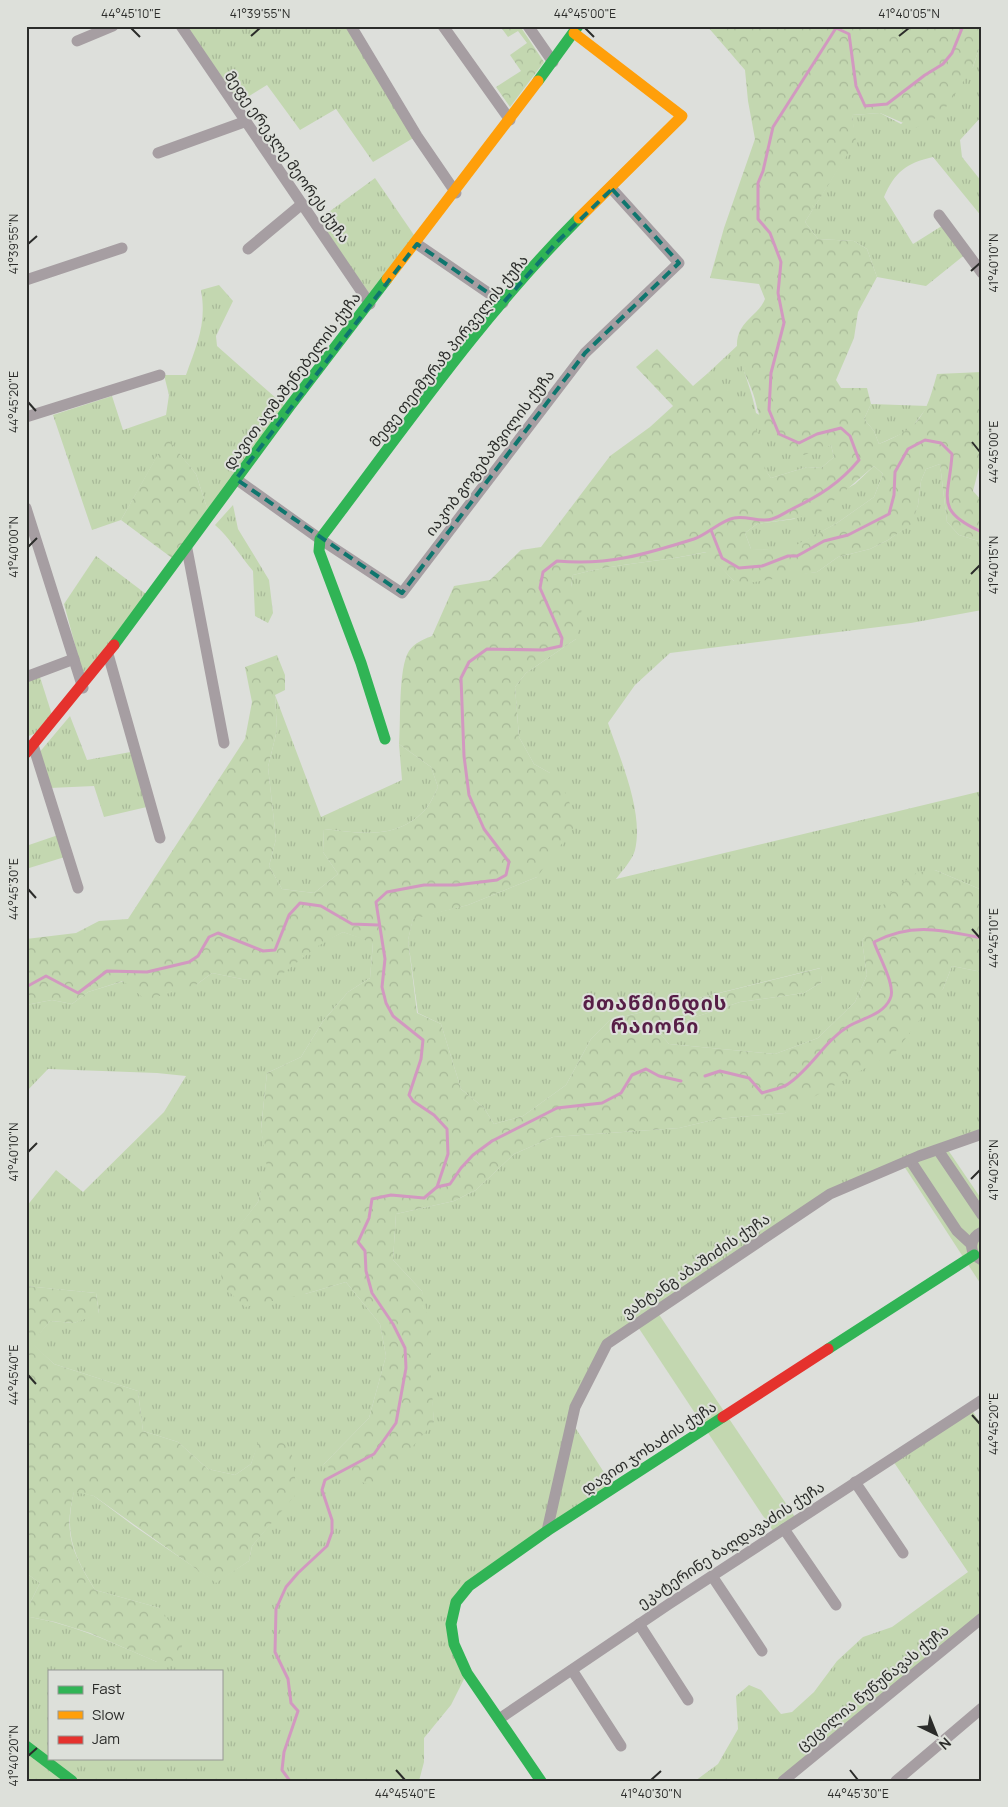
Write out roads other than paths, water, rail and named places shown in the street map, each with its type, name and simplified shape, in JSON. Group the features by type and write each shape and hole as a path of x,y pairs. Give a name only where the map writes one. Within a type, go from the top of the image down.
{"street":[{"path":"78,40 113,26"},
{"name":"მეფე ერეკლე მეორეს ქუჩა","path":"181,26 244,122 370,304"},
{"path":"351,26 417,136 456,193"},
{"path":"443,26 510,120"},
{"path":"528,26 553,62"},
{"name":"დავით აღმაშენებელის ქუჩა","path":"30,749 83,688 236,479 456,193 576,30"},
{"name":"მეფე თეიმურაზ პირველის ქუჩა","path":"320,539 503,302 557,242 651,152 682,116 576,30"},
{"path":"158,153 244,122"},
{"name":"იაკობ გოგებაშვილის ქუჩა","path":"236,479 320,539 402,593 585,353 679,263 612,189"},
{"path":"248,248 302,204"},
{"path":"939,215 982,273"},
{"path":"417,244 503,302"},
{"path":"26,280 122,248"},
{"path":"26,416 160,375"},
{"path":"26,508 32,545 83,688"},
{"path":"320,539 319,551 361,663 385,739"},
{"path":"186,549 224,742"},
{"path":"108,654 160,838"},
{"path":"26,677 74,659"},
{"path":"30,749 78,888"},
{"name":"ვახტანგ აბაშიძის ქუჩა","path":"547,1531 575,1406 607,1344 830,1194 910,1160 982,1134"},
{"path":"938,1150 982,1215"},
{"path":"910,1160 957,1231 978,1257"},
{"path":"978,1257 977,1234 982,1232"},
{"name":"დავით ჯოხაძის ქუჩა","path":"541,1781 468,1673 454,1644 451,1624 456,1602 469,1586 547,1531 978,1257"},
{"name":"ეკატერინე ბაღდავაძის ქუჩა","path":"498,1718 982,1400"},
{"path":"855,1482 903,1553"},
{"path":"784,1529 836,1605"},
{"path":"712,1576 762,1651"},
{"name":"ცეცილია წუწუნავას ქუჩა","path":"783,1781 982,1618"},
{"path":"639,1624 688,1700"},
{"path":"572,1670 621,1746"},
{"path":"896,1781 982,1708"},
{"path":"26,1746 72,1781"}],"waterway":[{"path":"290,1781 282,1770 284,1752 298,1711 291,1703 288,1679 275,1652 276,1609 286,1587 327,1546 332,1532 332,1520 322,1490 325,1480 374,1454 396,1423 406,1368 405,1348 393,1324 372,1293 366,1271 365,1251 358,1242 369,1218 372,1199 391,1195 424,1198 437,1187 448,1154 447,1129 434,1115 413,1101 409,1095 421,1059 423,1040 393,1016 386,1003 382,987 385,959 376,902 387,892 424,885 456,885 497,880 506,875 509,862 484,829 469,795 464,756 461,678 469,662 487,649 543,650 561,646 562,638 540,588 543,572 557,561 593,562 627,558 694,539 734,518 772,519 829,488 859,460 850,436 841,428 817,434 799,443 779,434 769,410 771,373 784,323 778,293 781,262 770,233 758,219 758,183 763,171 773,127 836,28 849,34 856,86 865,106 887,104 925,75 943,64 952,53 963,26"},
{"path":"711,530 722,558 739,568 762,566 788,556 797,556 824,541 848,535 889,514 894,495 895,472 908,449 925,440 941,443 952,454 947,491 950,509 966,524 982,532"},
{"path":"26,987 46,976 78,993 107,971 147,972 189,962 198,956 209,937 218,933 263,951 275,950 289,915 300,903 321,906 352,924 378,925"},
{"path":"705,1076 720,1071 749,1078 762,1093 782,1087 797,1077 840,1032 854,1023 872,1016 882,1009 890,999 891,987 889,979 874,942 901,932 927,929 982,938"},
{"path":"437,1187 450,1184 473,1155 492,1141 557,1108 602,1103 621,1093 632,1075 646,1069 659,1076 681,1081"}],"district":[{"name":"მთაწმინდის რაიონი","path":"655,1014"}]}
